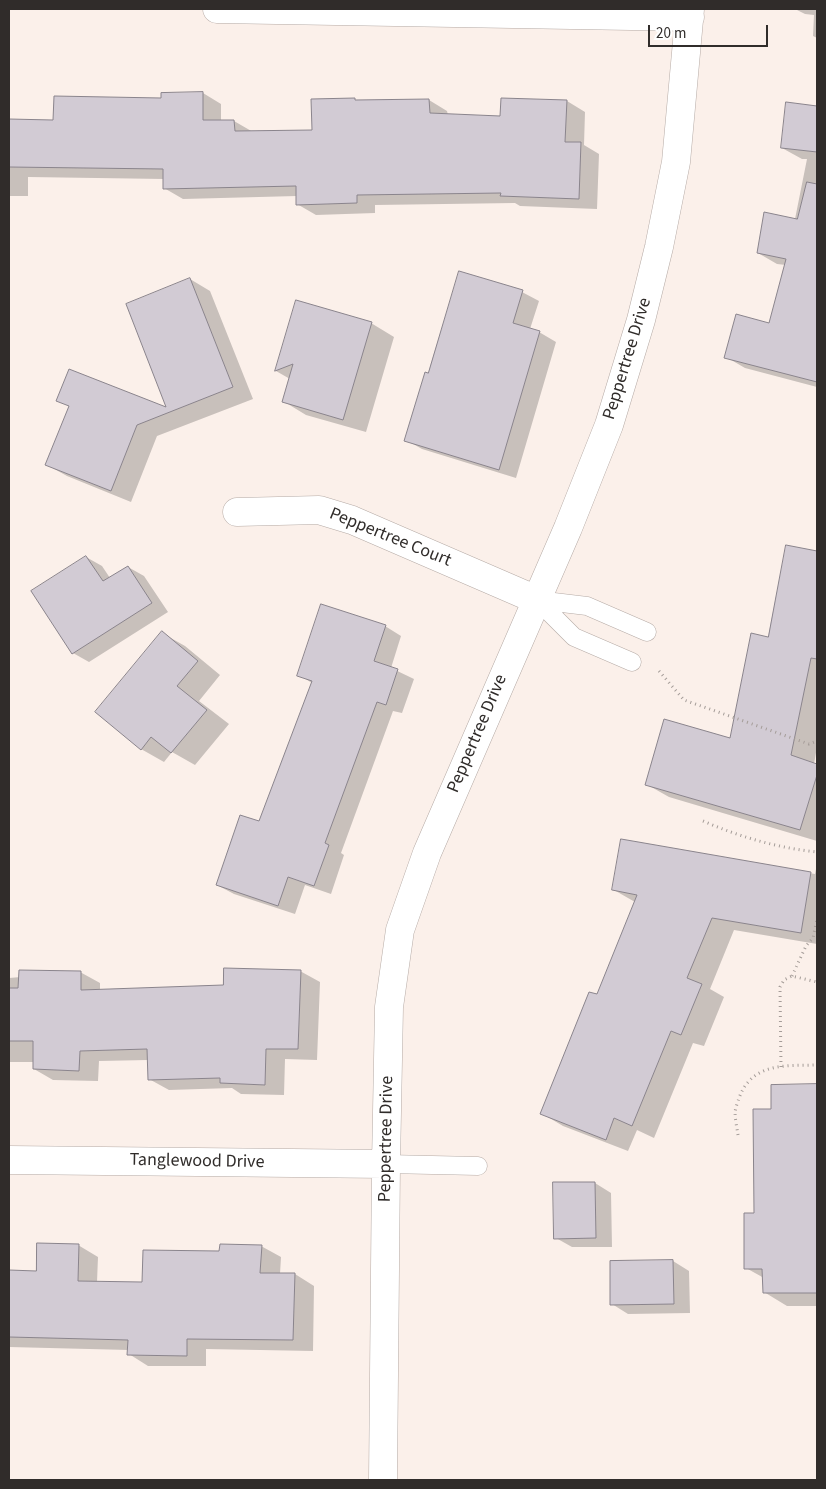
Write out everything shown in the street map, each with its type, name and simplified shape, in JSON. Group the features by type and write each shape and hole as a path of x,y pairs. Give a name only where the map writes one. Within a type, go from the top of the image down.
{"street":[{"path":"217,9 690,13"},
{"name":"Peppertree Drive","path":"383,1480 389,1008 400,930 426,853 568,528 609,425 641,320 659,247 676,162 690,13"},
{"name":"Peppertree Court","path":"237,512 319,510 352,520 536,600"},
{"name":"Tanglewood Drive","path":"9,1160 386,1164"}],"lane":[{"path":"536,600 587,606 646,632"},
{"path":"536,600 574,637 632,662"},
{"path":"386,1164 478,1166"}],"path":[{"path":"658,670 684,700 809,744 817,741"},
{"path":"703,821 728,832 763,843 817,852"},
{"path":"781,1067 780,987 784,980 792,976 806,946 813,938 817,919"},
{"path":"792,976 817,982"},
{"path":"738,1135 735,1111 747,1082 756,1074 768,1069 781,1067 817,1065"}],"building":[{"path":"203,92 203,120 234,120 235,131 312,130 311,99 429,99 430,113 500,116 501,98 567,100 565,142 581,142 579,199 500,196 501,193 357,195 357,203 296,205 296,186 163,189 163,169 9,167 9,119 53,120 54,96 161,98 161,93"},
{"path":"786,102 817,106 817,152 781,148"},
{"path":"807,182 817,184 817,382 724,358 736,314 769,323 786,259 757,253 764,212 797,219"},
{"path":"459,271 523,290 513,323 540,331 499,470 404,441 425,372 428,373"},
{"path":"190,278 233,387 137,425 111,491 45,465 69,406 56,401 69,369 166,407 126,304"},
{"path":"296,300 372,322 343,420 282,402 293,364 275,371"},
{"path":"786,545 817,551 817,659 811,658 791,755 817,764 817,775 800,830 645,785 664,719 730,738 751,633 768,637"},
{"path":"86,556 103,581 128,566 152,603 72,654 31,591"},
{"path":"321,604 386,625 374,661 398,669 386,705 377,702 325,843 329,845 314,886 288,877 278,906 216,885 240,815 259,821 312,681 297,676"},
{"path":"162,631 198,661 177,686 207,710 171,753 151,737 141,750 95,712"},
{"path":"621,839 811,872 801,933 712,918 687,978 702,984 681,1035 671,1031 632,1126 614,1118 606,1140 540,1114 589,992 597,994 637,895 612,890"},
{"path":"224,968 301,970 298,1049 266,1049 265,1085 220,1083 220,1078 148,1080 147,1049 80,1051 79,1071 33,1069 33,1041 9,1041 9,988 18,988 19,970 81,971 81,990 223,985"},
{"path":"817,1084 817,1293 763,1293 762,1269 744,1269 744,1213 754,1213 753,1109 771,1109 771,1085"},
{"path":"553,1182 595,1182 596,1238 554,1239"},
{"path":"37,1243 79,1244 78,1281 142,1282 143,1250 219,1251 220,1244 262,1245 260,1273 295,1273 293,1340 187,1339 187,1356 127,1355 128,1340 9,1337 9,1270 36,1271"},
{"path":"673,1260 674,1304 610,1305 610,1261"}]}
